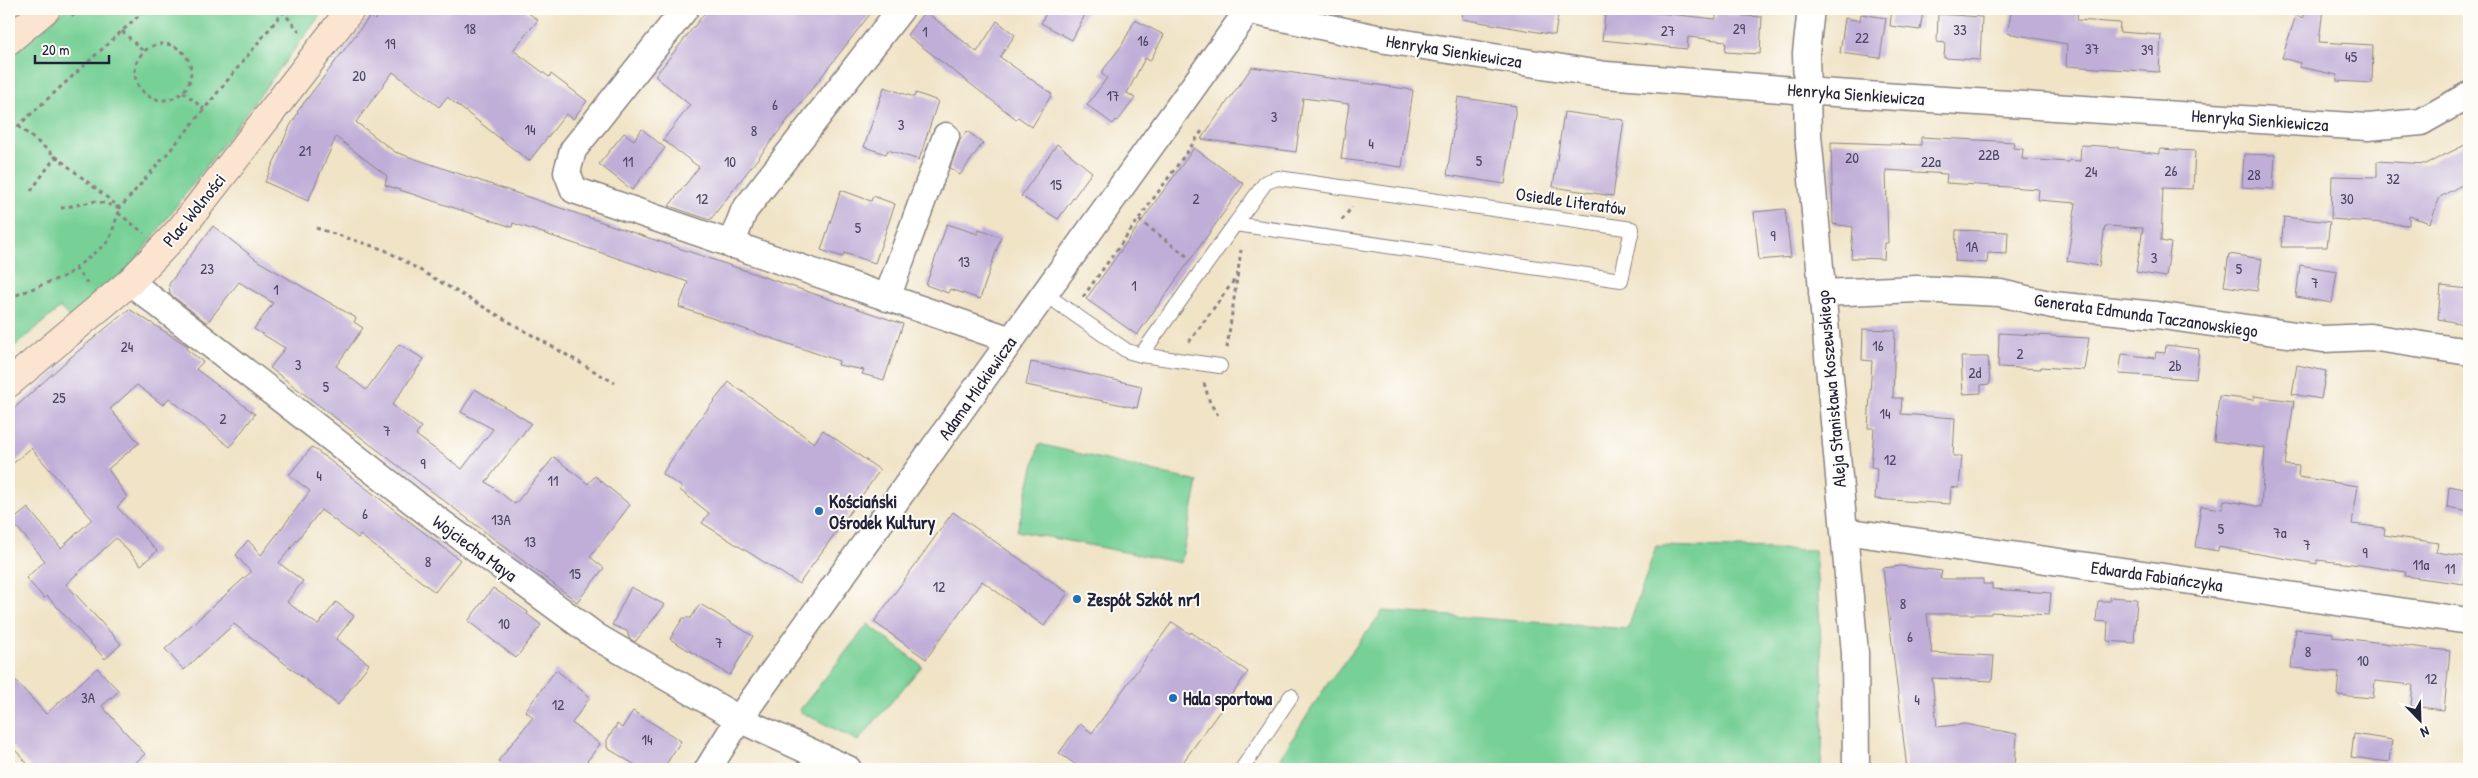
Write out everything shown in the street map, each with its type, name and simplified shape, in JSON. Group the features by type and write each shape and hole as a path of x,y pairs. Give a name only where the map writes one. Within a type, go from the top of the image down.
{"street":[{"path":"9,40 46,9"},
{"name":"Plac Wolności","path":"9,384 130,282 180,230 351,9"},
{"path":"685,9 573,150 567,172 574,190 1011,340"},
{"path":"731,245 744,211 901,9"},
{"name":"Aleja Stanisława Koszewskiego","path":"1811,9 1806,53 1806,91 1812,187 1855,654 1856,769"},
{"name":"Henryka Sienkiewicza","path":"1246,10 1386,40 1606,74 1806,91 2368,127 2421,122 2469,94"},
{"name":"Adama Mickiewicza","path":"708,769 739,719 1045,294 1246,10"},
{"path":"887,298 946,136"},
{"name":"Wojciecha Maya","path":"130,282 420,507 597,637 739,719 848,769"},
{"name":"Generała Edmunda Taczanowskiego","path":"1822,293 1917,289 2000,293 2053,305 2156,315 2323,339 2370,337 2469,352"},
{"name":"Edwarda Fabiańczyka","path":"1844,531 2469,620"}],"lane":[{"name":"Osiedle Literatów","path":"1141,355 1203,267 1266,182 1278,178 1632,229 1621,280 1235,224"},
{"path":"1045,294 1127,351 1141,355 1220,366"},
{"path":"1242,769 1292,696"}],"path":[{"path":"9,127 18,126 146,9"},
{"path":"280,9 284,11 306,38"},
{"path":"9,296 67,275 109,241 120,208 204,110 284,11"},
{"path":"122,31 143,51"},
{"path":"170,44 186,55 191,74 183,92 168,100 150,97 142,92 137,84 134,67 143,51 151,46 170,44"},
{"path":"183,92 204,110"},
{"path":"18,126 120,208"},
{"path":"1072,313 1202,131"},
{"path":"31,191 56,156"},
{"path":"57,209 96,201 120,208"},
{"path":"118,214 148,236"},
{"path":"1139,220 1203,267"},
{"path":"316,228 385,250 615,383"},
{"path":"1220,366 1227,350 1242,244"},
{"path":"75,268 92,288"},
{"path":"1188,342 1238,274"}],"green space":[{"path":"66,9 325,9 131,266 72,320 60,308 9,351 9,58"},
{"path":"1039,444 1198,482 1181,563 1017,531"},
{"path":"1656,546 1815,550 1823,687 1821,769 1273,769 1328,683 1383,611 1628,629"},
{"path":"868,624 922,666 858,741 799,711"}],"building":[{"path":"385,9 523,9 538,20 513,50 549,77 551,74 587,101 573,119 566,114 529,161 447,97 439,107 393,72 356,122 395,152 903,324 884,380 862,374 864,370 838,365 839,361 679,307 688,282 513,223 512,227 385,185 387,176 336,137 308,201 265,182 297,112 370,16 375,20"},
{"path":"708,9 874,9 710,220 669,206 699,167 663,140 690,105 655,76"},
{"path":"1048,9 1088,9 1072,40 1041,23"},
{"path":"1463,9 1559,9 1555,35 1462,19"},
{"path":"1606,9 1649,9 1649,12 1716,19 1716,14 1762,17 1760,54 1725,52 1726,41 1688,37 1687,49 1602,40"},
{"path":"1892,9 1923,11 1920,30 1890,26"},
{"path":"2012,9 2078,9 2077,20 2120,23 2119,32 2161,35 2159,72 2066,66 2067,44 2007,33"},
{"path":"2303,9 2323,9 2319,42 2373,45 2372,83 2337,81 2337,75 2299,67 2300,63 2282,58 2296,15 2303,18"},
{"path":"925,11 977,52 997,21 1015,35 1000,57 1052,94 1032,127 1018,117 1016,119 907,35"},
{"path":"1861,14 1886,18 1880,58 1840,53 1845,18 1860,21"},
{"path":"1938,14 1982,17 1980,60 1944,58 1945,43 1937,42"},
{"path":"1135,20 1164,35 1150,61 1145,58 1127,93 1135,98 1118,121 1116,120 1113,124 1087,105 1107,78 1101,73 1122,45"},
{"path":"1252,67 1413,90 1402,167 1341,159 1349,104 1303,98 1296,152 1201,139"},
{"path":"884,87 914,97 916,93 938,101 919,160 888,150 886,154 864,147"},
{"path":"1458,97 1516,106 1505,184 1447,175"},
{"path":"1564,112 1624,120 1613,196 1553,187"},
{"path":"642,129 665,148 632,190 599,164 624,133 634,140"},
{"path":"967,131 983,143 960,175 950,168 960,140"},
{"path":"1921,137 2014,142 2013,148 2023,149 2022,159 2069,162 2069,160 2080,161 2081,145 2118,147 2118,149 2160,154 2160,149 2195,151 2193,189 2163,188 2161,241 2171,243 2166,277 2136,272 2143,228 2105,226 2099,266 2067,261 2076,203 2038,200 2039,189 1946,183 1947,174 1886,170 1888,243 1885,243 1884,259 1851,258 1853,227 1833,224 1831,142 1921,145"},
{"path":"2469,143 2469,181 2440,197 2430,223 2409,216 2409,225 2331,219 2332,176 2377,177 2377,161 2426,164"},
{"path":"1057,144 1092,172 1058,219 1021,196"},
{"path":"1194,148 1244,184 1137,335 1086,299"},
{"path":"2244,154 2275,155 2273,189 2242,187"},
{"path":"841,190 871,201 873,196 895,204 875,263 844,253 843,257 821,250"},
{"path":"1785,209 1791,257 1759,260 1754,212"},
{"path":"2284,217 2330,222 2327,247 2281,247"},
{"path":"947,224 978,234 979,230 1001,237 980,299 950,289 948,293 926,285"},
{"path":"213,226 258,261 356,318 354,322 363,328 336,366 366,390 399,344 424,359 392,405 421,427 416,435 462,469 493,429 461,412 475,389 531,423 486,482 515,504 554,457 588,484 595,476 630,505 590,557 604,568 577,602 270,368 285,348 254,329 273,303 239,282 207,323 170,294 169,284"},
{"path":"1956,230 2008,232 2007,254 1988,253 1987,263 1955,261"},
{"path":"2229,254 2262,259 2257,291 2224,286"},
{"path":"2300,265 2337,271 2332,303 2296,297"},
{"path":"2441,286 2469,289 2469,325 2438,319"},
{"path":"129,309 188,346 186,349 203,362 196,369 255,414 230,447 169,398 163,405 137,385 110,409 139,443 108,469 127,497 117,507 157,551 141,565 116,538 66,584 121,644 105,659 47,596 44,598 26,578 45,561 12,521 28,508 61,548 92,519 31,448 9,467 9,413 71,357"},
{"path":"1863,329 1895,330 1893,398 1902,398 1901,414 1955,418 1953,456 1962,456 1959,488 1951,487 1950,504 1875,499 1877,468 1871,467 1874,428 1868,428 1872,361 1862,360"},
{"path":"1999,333 2089,338 2084,370 1998,367"},
{"path":"2166,345 2199,349 2196,379 2119,374 2122,354 2155,358 2156,352 2165,353"},
{"path":"1961,357 1988,357 1990,384 1981,385 1981,393 1963,394"},
{"path":"1031,362 1142,386 1137,408 1026,385"},
{"path":"2297,365 2326,371 2321,399 2292,394"},
{"path":"729,382 814,443 823,430 880,470 799,584 702,523 709,513 680,490 682,487 662,474 696,424"},
{"path":"2219,396 2254,400 2254,396 2294,401 2285,465 2299,466 2298,477 2358,486 2352,524 2385,528 2384,535 2438,543 2436,552 2468,557 2464,584 2405,576 2406,572 2361,565 2317,560 2317,564 2218,547 2218,551 2195,547 2201,506 2222,509 2224,500 2261,507 2265,448 2214,441"},
{"path":"312,447 460,560 435,592 360,535 358,538 321,510 279,563 303,581 287,602 318,625 336,602 354,616 336,639 369,664 338,705 234,624 184,670 165,649 251,572 236,555 248,540 261,555 310,491 289,475"},
{"path":"2449,486 2469,490 2469,511 2447,507"},
{"path":"953,512 1068,593 1044,626 982,581 926,659 874,622"},
{"path":"1901,566 1942,571 1940,579 1983,579 1983,584 1992,584 1992,589 2051,593 2049,615 1991,612 1991,614 1927,614 1932,653 1994,656 1992,681 1932,678 1937,727 1965,724 2017,734 2015,769 1907,769 1883,568"},
{"path":"631,587 665,605 635,642 629,638 627,631 612,625"},
{"path":"493,588 528,612 527,614 541,625 516,658 468,621"},
{"path":"2110,597 2137,599 2134,643 2107,641 2108,622 2096,621 2098,601 2110,601"},
{"path":"700,604 753,636 730,675 670,639 683,618 691,618"},
{"name":"Hala sportowa","path":"1172,622 1190,634 1191,632 1248,672 1178,769 1082,769 1059,753 1080,724 1092,733"},
{"path":"2295,629 2333,633 2333,637 2450,651 2444,710 2411,706 2413,685 2375,681 2373,698 2337,695 2339,672 2291,668"},
{"path":"97,668 119,691 102,706 145,754 128,769 32,769 9,743 9,673 46,714"},
{"path":"556,670 590,697 572,723 600,744 581,769 509,769 498,761 533,717 525,711"},
{"path":"633,711 681,741 663,769 642,769 607,748 607,740 617,724 622,728"},
{"path":"2354,734 2392,740 2389,762 2351,757"}],"place":[{"name":"Kościański Ośrodek Kultury","path":"819,511"},
{"name":"Zespół Szkół nr1","path":"1077,599"},
{"name":"Hala sportowa","path":"1173,698"}]}
